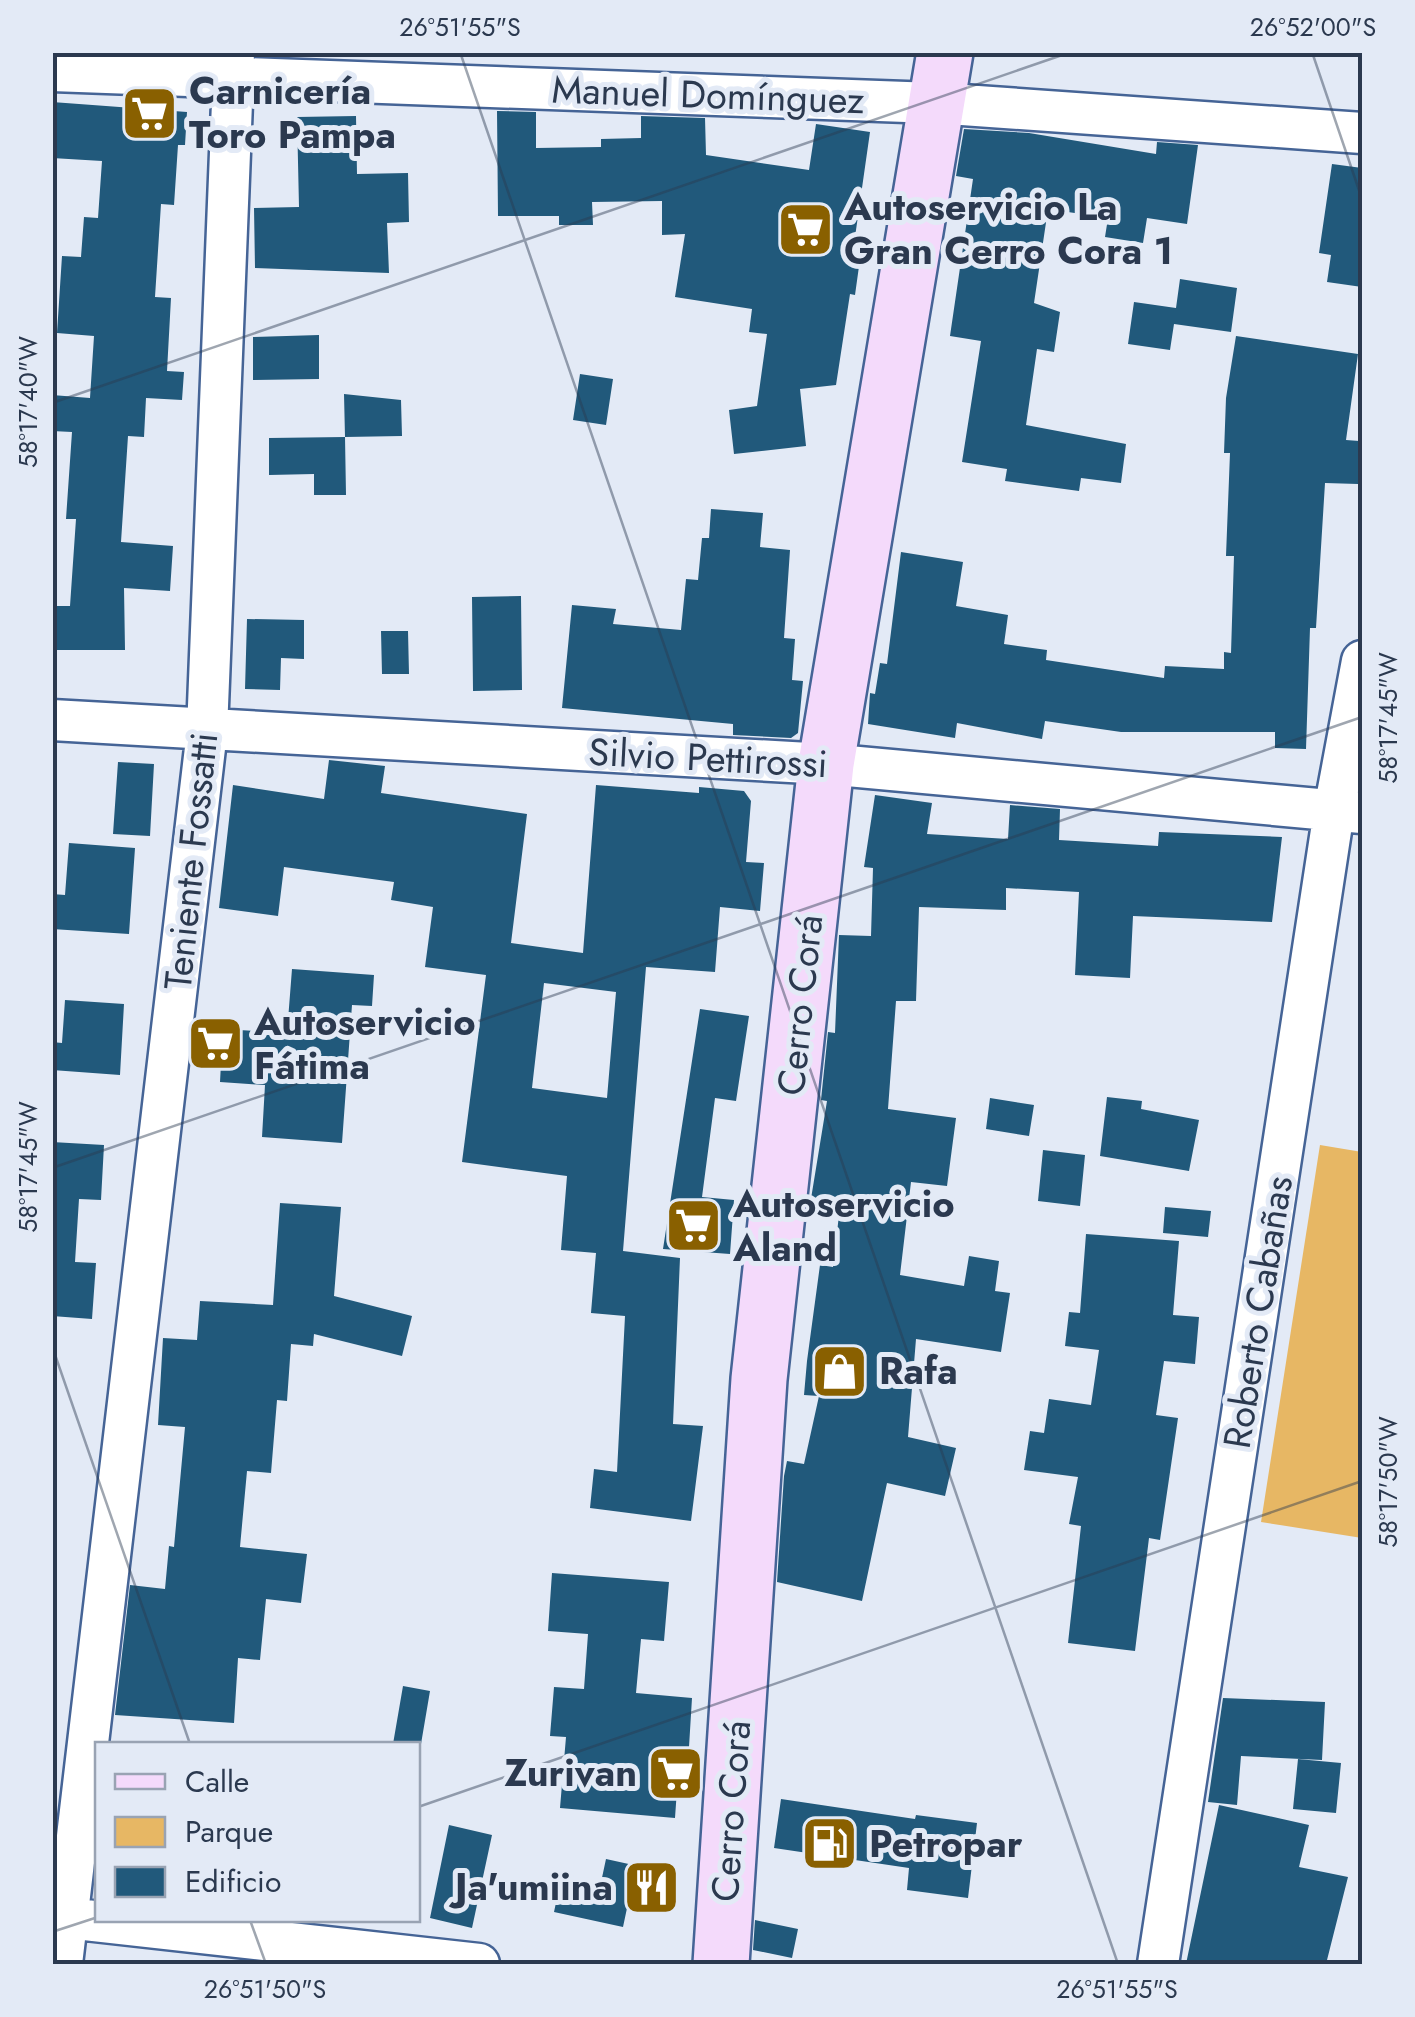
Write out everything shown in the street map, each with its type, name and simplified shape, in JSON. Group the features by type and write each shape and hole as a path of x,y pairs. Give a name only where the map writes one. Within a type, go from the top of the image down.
{"street":[{"name":"Manuel Domínguez","path":"52,71 235,65 939,78 1362,133"},
{"name":"Teniente Fossatti","path":"62,1964 206,731 235,65"},
{"name":"Cerro Corá","path":"721,1964 759,1379 826,764 939,78"},
{"name":"Roberto Cabañas","path":"1158,1964 1348,812 1362,660"},
{"name":"Silvio Pettirossi","path":"52,720 826,764 1348,812"},
{"path":"68,1918 95,1921"},
{"path":"104,1922 479,1964"}],"green space":[{"path":"1320,1145 1362,1152 1362,1538 1261,1522"}],"building":[{"path":"52,102 187,112 185,145 178,145 174,205 161,204 155,297 171,298 167,371 184,372 182,400 146,398 144,437 128,436 121,542 173,546 170,591 124,588 125,650 52,650 52,606 70,606 76,519 66,519 72,432 52,431 52,395 90,398 94,336 57,333 62,256 81,257 84,217 98,218 102,161 52,158"},
{"path":"497,111 536,112 536,148 601,147 601,139 641,138 641,116 705,118 706,155 809,170 816,124 870,132 853,251 861,252 855,295 850,294 836,385 800,389 806,446 734,454 729,410 757,406 767,334 749,332 752,309 675,297 685,234 662,235 662,201 592,202 593,225 559,225 559,216 498,216"},
{"path":"356,116 357,174 408,173 409,222 387,223 389,273 255,268 254,208 299,207 297,117"},
{"path":"964,129 1029,133 1156,154 1157,142 1198,145 1187,224 1147,218 1143,243 1105,237 1108,218 1048,209 1034,303 1060,312 1054,352 1037,349 1026,425 1126,444 1121,483 1081,478 1079,491 1005,481 1007,469 962,462 981,341 950,336 973,179 956,176"},
{"path":"1332,164 1362,168 1362,287 1327,282 1331,255 1319,253"},
{"path":"1180,279 1237,288 1231,332 1174,324 1170,350 1128,344 1134,302 1176,308"},
{"path":"319,335 319,379 253,380 253,337"},
{"path":"1236,336 1358,354 1346,440 1359,441 1358,484 1325,483 1316,628 1310,628 1306,749 1275,748 1275,732 1121,732 1045,721 1042,739 957,723 955,738 868,724 870,693 875,694 880,663 887,664 901,552 963,562 956,606 1008,615 1004,644 1047,650 1046,660 1164,678 1165,666 1224,669 1224,652 1231,653 1234,556 1226,556 1230,453 1224,453 1226,398"},
{"path":"580,374 613,379 606,425 573,420"},
{"path":"344,394 401,400 402,436 345,437"},
{"path":"345,437 346,495 314,495 314,474 269,475 269,438"},
{"path":"711,509 763,513 760,547 790,550 784,638 795,639 792,680 803,681 798,733 791,738 733,735 733,724 562,708 572,605 616,609 613,624 681,630 686,579 698,580 702,538 709,538"},
{"path":"521,596 522,690 473,691 472,597"},
{"path":"247,619 304,620 304,659 281,658 280,690 245,689"},
{"path":"381,631 408,631 409,674 382,674"},
{"path":"329,760 385,766 381,793 527,814 511,943 583,953 596,785 699,793 699,787 744,791 751,801 746,862 764,863 760,911 720,907 715,972 646,967 623,1251 680,1258 673,1424 703,1426 691,1521 590,1508 594,1469 617,1472 625,1316 591,1313 596,1253 561,1250 567,1176 462,1162 486,975 425,967 433,907 391,900 394,882 284,867 278,916 219,908 233,785 324,799","holes":["544,983 616,992 607,1098 532,1088"]},
{"path":"118,762 154,764 150,836 113,834"},
{"path":"875,795 932,803 927,834 1008,839 1010,805 1060,809 1059,840 1158,846 1159,832 1282,837 1272,922 1133,916 1130,978 1075,975 1079,892 1006,888 1006,910 919,907 916,1001 896,1001 888,1109 956,1118 947,1186 911,1182 900,1275 964,1286 969,1256 999,1261 995,1291 1010,1293 1001,1352 916,1339 908,1437 956,1448 945,1496 887,1483 862,1601 777,1582 787,1461 804,1464 819,1396 804,1395 807,1361 820,1265 833,1267 839,1215 809,1211 827,1101 821,1100 828,1032 835,1033 839,935 871,936 873,868 864,867"},
{"path":"69,843 135,848 129,934 52,929 52,894 65,895"},
{"path":"292,969 374,975 372,1006 352,1005 342,1143 262,1137 265,1085 220,1082 221,1063 203,1062 205,1028 287,1033"},
{"path":"65,1000 124,1004 120,1075 52,1070 52,1042 62,1043"},
{"path":"700,1009 749,1016 736,1101 715,1098 702,1197 734,1200 730,1254 663,1249"},
{"path":"1107,1097 1142,1101 1141,1109 1199,1120 1189,1171 1100,1156"},
{"path":"990,1098 1034,1105 1029,1136 986,1129"},
{"path":"52,1142 104,1145 101,1200 79,1199 75,1262 96,1263 92,1319 52,1316"},
{"path":"1043,1150 1085,1155 1080,1206 1038,1201"},
{"path":"280,1203 341,1207 334,1296 412,1316 402,1356 314,1334 313,1346 291,1344 287,1401 277,1400 271,1473 247,1471 240,1547 307,1554 301,1603 266,1599 260,1660 238,1658 234,1723 115,1715 130,1585 165,1589 169,1546 174,1547 185,1427 158,1425 163,1338 197,1340 200,1301 273,1305"},
{"path":"1165,1207 1211,1211 1208,1237 1163,1233"},
{"path":"1086,1234 1179,1241 1173,1315 1199,1317 1195,1364 1164,1361 1156,1415 1178,1418 1160,1540 1149,1538 1135,1651 1068,1643 1081,1526 1069,1524 1078,1477 1024,1470 1030,1431 1044,1433 1049,1399 1091,1405 1099,1350 1065,1346 1069,1312 1080,1313"},
{"path":"552,1573 669,1582 664,1641 641,1639 636,1693 692,1698 689,1747 680,1747 675,1818 560,1808 566,1737 550,1736 554,1687 584,1689 588,1634 548,1631"},
{"path":"403,1686 430,1691 421,1744 393,1742"},
{"path":"1223,1698 1325,1702 1322,1760 1241,1756 1237,1805 1208,1802"},
{"path":"1298,1759 1341,1763 1336,1813 1293,1809"},
{"path":"781,1799 915,1819 916,1815 977,1823 968,1898 907,1890 909,1868 774,1848"},
{"path":"1219,1805 1309,1825 1299,1867 1348,1877 1326,1964 1186,1964"},
{"path":"449,1825 492,1835 472,1928 430,1918"},
{"path":"606,1859 665,1872 660,1900 630,1894 623,1927 554,1912 561,1879 600,1887"},
{"path":"755,1920 798,1929 792,1958 753,1950"}],"place":[{"name":"Carnicería Toro Pampa","path":"150,113"},
{"name":"Autoservicio La Gran Cerro Cora 1","path":"805,229"},
{"name":"Autoservicio Fátima","path":"215,1044"},
{"name":"Autoservicio Aland","path":"694,1226"},
{"name":"Rafa","path":"840,1371"},
{"name":"Zurivan","path":"676,1773"},
{"name":"Petropar","path":"830,1844"},
{"name":"Ja'umiina","path":"652,1887"}]}
